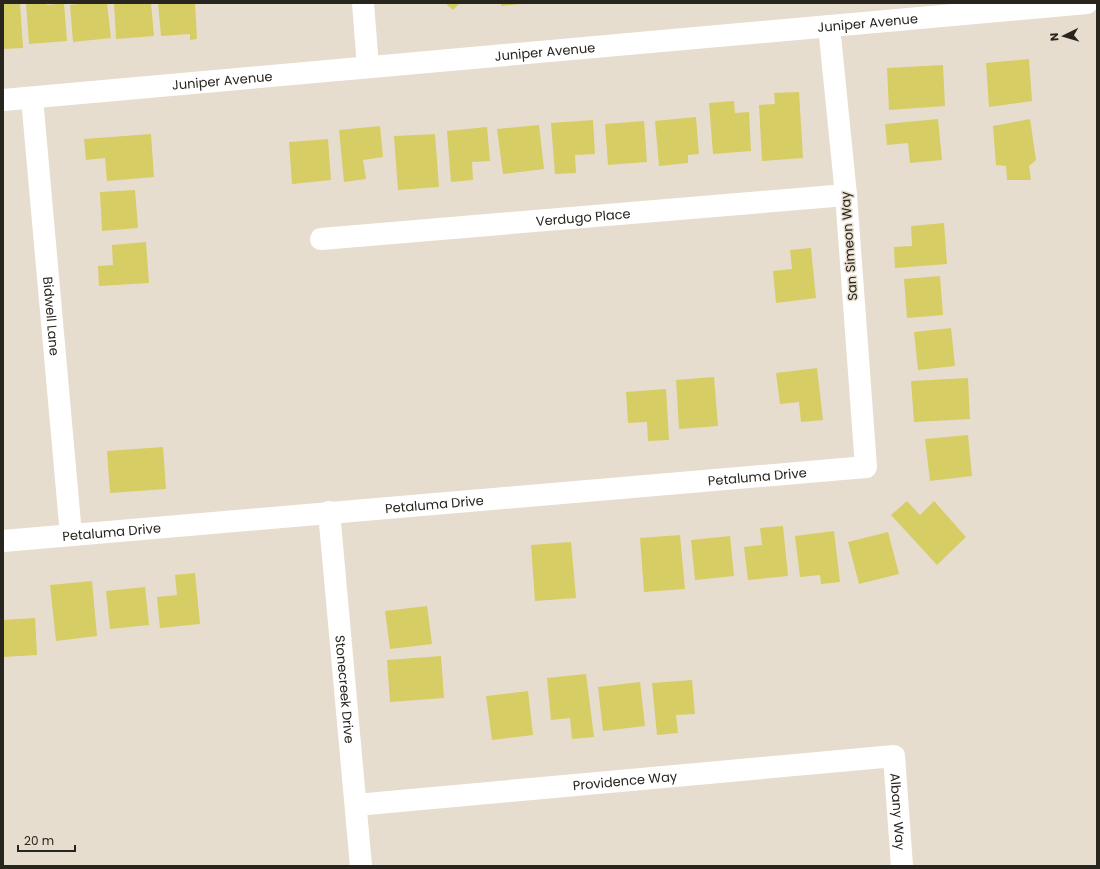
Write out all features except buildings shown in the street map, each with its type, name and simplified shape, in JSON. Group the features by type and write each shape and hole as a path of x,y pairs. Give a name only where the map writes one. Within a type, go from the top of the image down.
{"street":[{"path":"363,3 368,67"},
{"name":"Juniper Avenue","path":"3,100 1087,3"},
{"name":"San Simeon Way","path":"829,26 846,196 866,467"},
{"name":"Bidwell Lane","path":"32,98 71,535"},
{"name":"Verdugo Place","path":"321,239 846,196"},
{"name":"Petaluma Drive","path":"3,541 866,467"},
{"name":"Stonecreek Drive","path":"329,512 361,866"},
{"name":"Providence Way","path":"356,805 894,756"},
{"name":"Albany Way","path":"894,756 902,866"}]}
